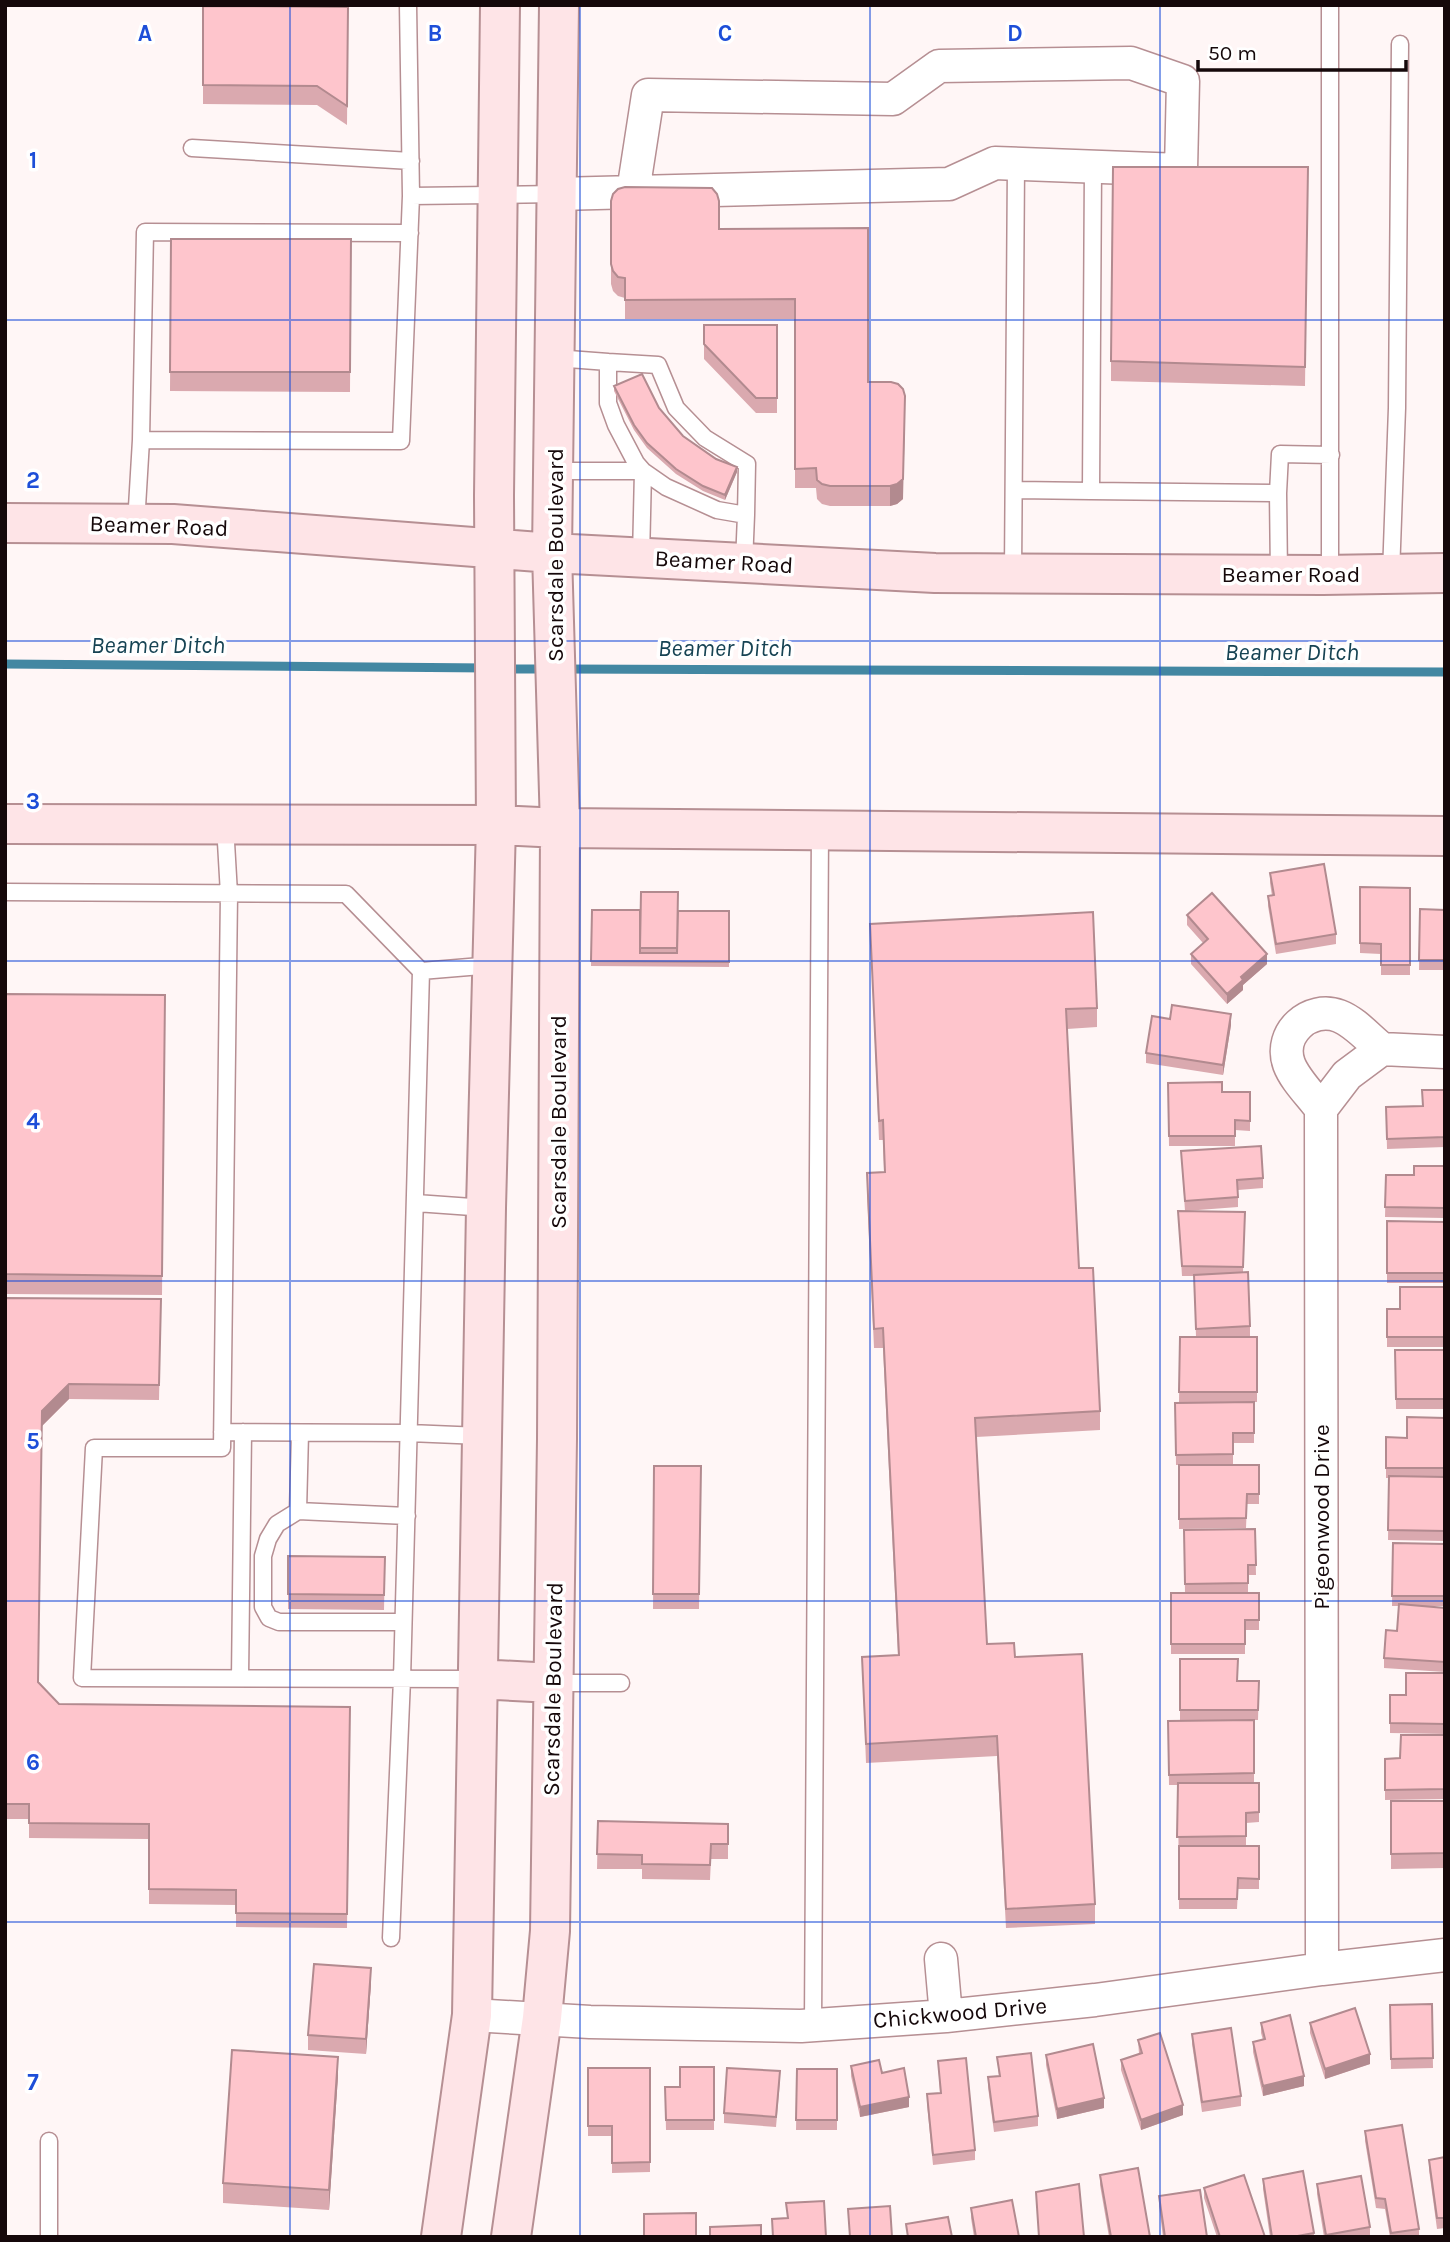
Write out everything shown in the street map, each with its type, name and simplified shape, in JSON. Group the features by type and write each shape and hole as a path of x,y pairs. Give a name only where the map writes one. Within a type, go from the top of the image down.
{"main road":[{"path":"441,2237 472,2015 481,1436 496,809 494,496 499,5"},
{"name":"Scarsdale Boulevard","path":"511,2237 542,2018 549,1945 557,1439 559,811 552,553 559,5"},
{"name":"Beamer Road","path":"5,523 187,525 495,562 552,553 935,573 1445,573"},
{"path":"5,824 225,825 496,809 820,829 1445,836"},
{"path":"478,1679 553,1682"}],"street":[{"path":"556,194 949,184 995,163 1181,170 1183,81 1131,63 939,66 893,99 648,95 633,192"},
{"path":"1382,1049 1347,1075 1321,1109 1289,1064 1287,1049 1291,1035 1300,1023 1312,1015 1327,1013 1341,1017 1382,1049 1445,1052"},
{"name":"Pigeonwood Drive","path":"1321,1109 1322,1969"},
{"name":"Chickwood Drive","path":"472,2015 590,2022 813,2025 946,2016 1095,2000 1445,1955"},
{"path":"941,1959 946,2016"}],"lane":[{"path":"141,440 401,441 411,196 408,5"},
{"path":"1330,5 1330,575"},
{"path":"1391,574 1396,408 1400,44"},
{"path":"192,148 411,160"},
{"path":"1013,573 1016,164"},
{"path":"1090,491 1093,167"},
{"path":"411,196 556,194"},
{"path":"136,524 141,440 145,232 410,233"},
{"path":"555,358 658,365 676,408 687,419 698,442 735,464 747,464 744,563"},
{"path":"608,362 613,401 640,467 641,558"},
{"path":"646,387 664,380"},
{"path":"655,406 672,398"},
{"path":"673,431 687,419"},
{"path":"640,467 650,451"},
{"path":"1279,575 1280,454 1331,455"},
{"path":"554,471 640,467 746,515"},
{"path":"1014,490 1278,493"},
{"path":"225,825 229,894 222,1448 94,1448 82,1678 478,1679"},
{"path":"813,2025 820,829"},
{"path":"5,892 346,894 421,971 402,1679 391,1938"},
{"path":"421,971 493,965"},
{"path":"416,1203 486,1208"},
{"path":"222,1432 481,1436"},
{"path":"240,1678 243,1432"},
{"path":"298,1511 300,1433"},
{"path":"403,1622 279,1622 269,1618 263,1606 263,1556 268,1539 277,1524 298,1511 407,1516"},
{"path":"553,1682 621,1683"},
{"path":"49,2141 49,2237"}],"building":[{"path":"203,6 348,7 347,106 317,86 203,85"},
{"path":"1113,167 1308,167 1305,367 1111,361"},
{"path":"712,188 719,201 719,229 868,228 868,382 891,382 903,389 903,479 890,486 830,486 817,480 816,468 795,469 795,299 625,300 625,278 618,277 611,264 611,201 618,189"},
{"path":"171,239 351,239 350,372 170,372"},
{"path":"704,325 777,325 777,398 756,398 704,344"},
{"path":"642,374 659,408 683,436 716,459 737,467 725,495 703,486 676,469 647,443 634,425 614,386"},
{"path":"1324,864 1336,934 1276,944 1268,896 1274,895 1270,873"},
{"path":"1360,887 1410,888 1410,965 1381,965 1381,944 1360,943"},
{"path":"641,892 678,892 677,948 640,948"},
{"path":"1212,893 1267,954 1241,977 1243,980 1227,994 1191,954 1208,939 1187,915"},
{"path":"1420,909 1445,910 1445,960 1419,960"},
{"path":"592,910 640,910 640,953 677,953 678,911 729,911 729,962 591,961"},
{"path":"1093,912 1097,1008 1066,1009 1079,1268 1093,1268 1100,1411 975,1418 987,1644 1014,1643 1015,1657 1082,1654 1095,1904 1006,1909 997,1736 866,1744 862,1657 899,1655 883,1328 874,1329 867,1173 885,1172 883,1120 879,1121 870,924"},
{"path":"5,994 165,995 162,1276 5,1274"},
{"path":"1172,1005 1231,1014 1223,1065 1146,1053 1152,1016 1170,1019"},
{"path":"1222,1082 1222,1092 1250,1092 1250,1121 1235,1120 1235,1136 1169,1136 1168,1083"},
{"path":"1422,1090 1445,1090 1445,1137 1387,1139 1386,1107 1423,1106"},
{"path":"1261,1146 1263,1178 1237,1180 1238,1197 1185,1201 1181,1151"},
{"path":"1414,1166 1445,1166 1445,1208 1385,1207 1386,1175 1414,1175"},
{"path":"1178,1211 1245,1212 1243,1267 1182,1266"},
{"path":"1387,1221 1445,1222 1445,1273 1387,1273"},
{"path":"1248,1272 1250,1326 1196,1329 1194,1275"},
{"path":"1400,1287 1445,1287 1445,1337 1387,1337 1387,1309 1400,1309"},
{"path":"5,1298 161,1299 159,1385 69,1384 42,1411 38,1682 59,1704 350,1707 347,1914 236,1913 236,1890 149,1889 149,1824 29,1823 29,1804 5,1804"},
{"path":"1180,1337 1257,1337 1257,1392 1179,1392"},
{"path":"1395,1350 1445,1350 1445,1399 1396,1399"},
{"path":"1254,1402 1254,1433 1233,1433 1233,1454 1176,1455 1175,1403"},
{"path":"1407,1417 1445,1418 1445,1468 1386,1468 1386,1437 1407,1438"},
{"path":"1179,1465 1259,1465 1259,1494 1247,1494 1246,1518 1179,1519"},
{"path":"654,1466 701,1466 699,1594 653,1594"},
{"path":"1389,1476 1445,1477 1445,1531 1388,1530"},
{"path":"1255,1529 1256,1565 1248,1565 1248,1583 1185,1584 1184,1530"},
{"path":"1393,1543 1445,1544 1445,1596 1392,1596"},
{"path":"288,1556 385,1557 384,1595 288,1594"},
{"path":"1171,1593 1259,1593 1259,1620 1245,1620 1245,1644 1171,1644"},
{"path":"1399,1604 1445,1608 1445,1662 1384,1658 1386,1630 1397,1631"},
{"path":"1180,1659 1238,1659 1237,1681 1259,1681 1258,1710 1180,1710"},
{"path":"1406,1673 1445,1673 1445,1724 1390,1723 1390,1695 1406,1695"},
{"path":"1254,1720 1254,1773 1169,1775 1168,1721"},
{"path":"1401,1735 1445,1735 1445,1789 1385,1790 1385,1759 1400,1758"},
{"path":"1178,1783 1259,1783 1259,1812 1246,1813 1246,1836 1177,1837"},
{"path":"1391,1801 1445,1801 1445,1853 1391,1854"},
{"path":"598,1821 728,1824 728,1844 711,1844 710,1865 642,1864 642,1855 597,1854"},
{"path":"1179,1846 1259,1846 1259,1879 1238,1878 1237,1899 1179,1899"},
{"path":"314,1964 371,1968 366,2039 308,2035"},
{"path":"1432,2004 1433,2058 1391,2059 1390,2005"},
{"path":"1355,2008 1370,2054 1325,2069 1310,2023"},
{"path":"1290,2015 1304,2076 1263,2086 1253,2042 1265,2039 1261,2023"},
{"path":"1231,2028 1241,2096 1202,2102 1192,2034"},
{"path":"1160,2033 1183,2105 1141,2120 1121,2060 1142,2053 1138,2040"},
{"path":"1093,2044 1104,2098 1057,2109 1046,2055"},
{"path":"232,2050 338,2057 329,2190 223,2183"},
{"path":"1031,2053 1038,2116 994,2122 988,2077 1000,2076 997,2057"},
{"path":"966,2058 975,2150 933,2155 927,2094 941,2093 938,2061"},
{"path":"879,2060 882,2073 904,2068 909,2097 860,2107 851,2066"},
{"path":"680,2067 714,2067 714,2120 666,2120 665,2087 680,2087"},
{"path":"588,2068 650,2068 650,2162 612,2163 612,2126 588,2126"},
{"path":"727,2068 780,2071 776,2117 724,2113"},
{"path":"797,2069 837,2069 837,2120 796,2120"},
{"path":"1402,2125 1419,2229 1391,2233 1385,2199 1376,2198 1365,2131"},
{"path":"1445,2157 1445,2218 1437,2218 1429,2160"},
{"path":"1138,2168 1150,2237 1111,2237 1100,2175"},
{"path":"1303,2171 1314,2233 1272,2237 1263,2179"},
{"path":"1244,2175 1265,2237 1220,2237 1204,2188"},
{"path":"1361,2176 1370,2227 1326,2235 1317,2184"},
{"path":"1079,2184 1084,2237 1039,2237 1036,2192"},
{"path":"1200,2190 1207,2237 1165,2237 1159,2196"},
{"path":"1012,2200 1019,2237 976,2237 971,2208"},
{"path":"824,2201 826,2237 773,2237 772,2219 788,2218 786,2203"},
{"path":"890,2206 892,2237 850,2237 848,2209"},
{"path":"696,2213 696,2237 644,2237 644,2214"},
{"path":"948,2217 952,2237 908,2237 906,2224"},
{"path":"761,2225 761,2237 710,2237 710,2227"}],"waterway":[{"name":"Beamer Ditch","path":"5,664 488,668"},
{"name":"Beamer Ditch","path":"505,669 547,669"},
{"name":"Beamer Ditch","path":"565,669 1445,672"}]}
